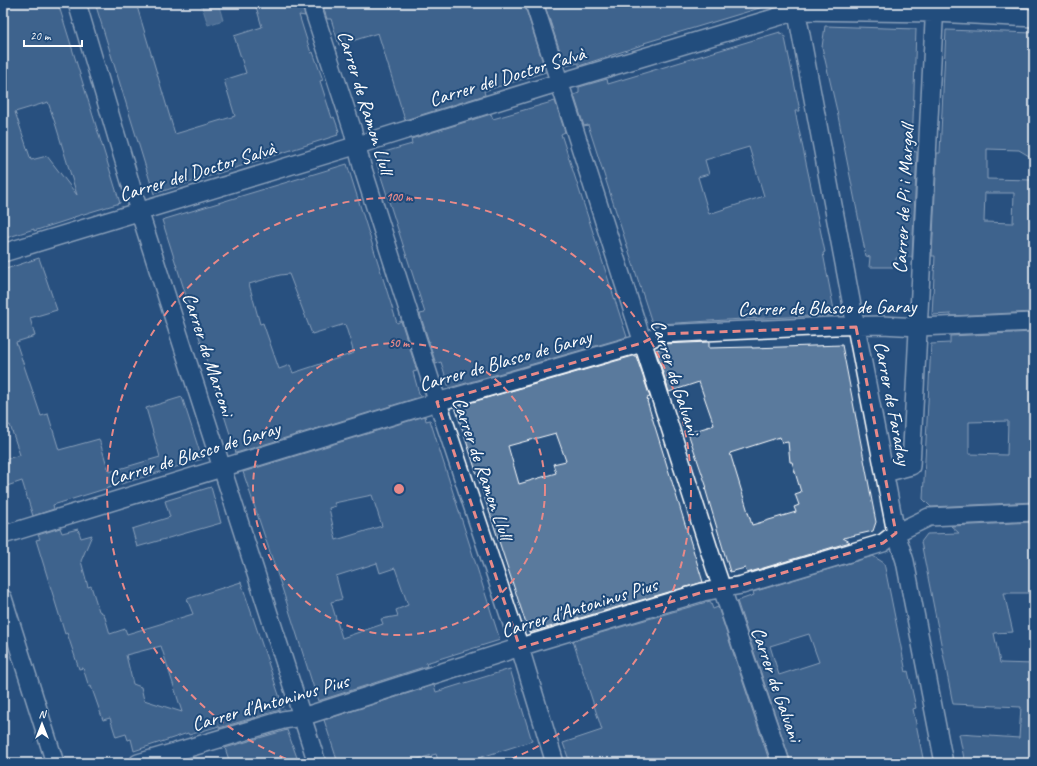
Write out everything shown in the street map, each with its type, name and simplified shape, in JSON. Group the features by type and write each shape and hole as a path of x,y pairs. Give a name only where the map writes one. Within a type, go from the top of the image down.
{"street":[{"name":"Carrer de Marconi","path":"76,3 140,211 317,763"},
{"name":"Carrer de Ramon Llull","path":"311,3 358,146 362,166 438,402 520,648 555,763"},
{"name":"Carrer de Galvani","path":"534,3 642,343 722,589 781,763"},
{"name":"Carrer del Doctor Salvà","path":"3,253 358,146 796,7 935,8 1034,18"},
{"name":"Carrer de Faraday","path":"796,7 896,533 904,561 944,763"},
{"name":"Carrer de Pi i Margall","path":"885,473 911,466 935,8"},
{"name":"Carrer de Blasco de Garay","path":"3,535 438,402 642,343 660,334 834,326 882,325 919,327 1034,322"},
{"name":"Carrer d'Antoninus Pius","path":"138,763 283,720 302,717 536,642 703,592 742,585 883,542 896,533 929,517 1034,512"},
{"path":"3,598 55,763"}],"highlighted area":[{"path":"856,327 896,533 883,543 742,585 703,592 520,648 437,402 642,343 660,334"}],"water":[{"path":"201,3 218,3 223,20 208,25"}],"building":[{"path":"3,3 58,3 120,203 34,231 34,229 3,239","holes":["48,102 77,195 47,156 31,160 15,112"]},
{"path":"95,3 136,3 175,134 235,116 224,80 246,73 234,36 262,27 255,3 301,3 305,16 299,15 311,53 313,52 323,80 320,81 332,118 334,117 339,131 337,132 338,135 154,194"},
{"path":"322,3 524,3 546,72 484,91 485,95 405,120 378,33 339,45 331,19 327,19"},
{"path":"544,3 762,3 763,7 644,43 645,44 579,66 579,63 565,66"},
{"path":"825,26 916,29 912,151 917,152 912,257 896,258 896,267 869,267 870,257 866,256 837,111 822,47"},
{"path":"946,30 1034,33 1034,159 1019,150 987,149 987,179 1034,180 1034,312 951,316 951,314 932,315 935,256 932,256 937,153 940,153","holes":["985,193 1014,193 1013,223 984,222"]},
{"path":"780,32 780,34 784,33 800,111 795,111 825,252 823,253 835,315 655,325 652,323 588,125 584,126 574,95 579,93 579,87 607,79 608,84","holes":["749,147 764,196 709,214 698,177 709,174 705,160"]},
{"path":"555,101 565,132 561,134 627,337 449,388 441,362 436,364 420,314 425,313 374,155 412,144 411,139 491,114 493,119"},
{"path":"347,164 397,323 401,321 417,371 413,372 420,397 236,453 162,220","holes":["289,274 312,334 345,324 354,353 293,373 290,365 279,369 263,323 260,324 249,284 280,275"]},
{"path":"39,258 57,310 30,318 35,336 16,342 41,416 48,414 59,450 99,439 109,472 160,457 146,408 182,397 202,459 53,505 54,509 33,516 22,481 7,486 3,475 3,460 20,455 10,425 3,427 3,270"},
{"path":"1034,332 1034,502 931,507 923,499 931,344 950,343 950,336","holes":["1008,421 1007,455 969,454 969,422"]},
{"path":"709,342 709,348 842,345 876,522 873,531 843,538 850,542 747,573 745,568 730,572 705,488 707,488 688,433 714,425 699,382 669,392 656,350 662,348 661,345","holes":["780,437 782,443 788,442 790,462 792,462 801,492 795,494 799,505 794,507 796,512 752,525 730,453"]},
{"path":"636,356 650,397 647,398 647,401 703,582 529,633 455,407","holes":["556,433 566,461 553,464 556,473 519,484 508,446"]},
{"path":"425,416 426,421 430,420 500,640 426,663 427,666 318,701 243,472","holes":["372,495 382,526 336,540 329,508 336,506 334,503","377,563 380,573 395,568 408,605 396,610 398,616 381,619 383,624 342,638 331,602 342,599 336,576"]},
{"path":"211,487 221,523 137,547 132,529 170,517 165,501"},
{"path":"1034,522 1034,593 1004,593 1013,632 994,633 1000,663 1034,664 1034,763 965,763 959,734 1019,738 1021,707 953,704 921,542 927,534 959,533 951,526"},
{"path":"60,528 62,533 78,529 81,538 92,535 81,561 88,587 91,586 99,611 104,614 110,634 125,629 127,634 193,614 187,599 241,582 283,707 279,708 280,710 219,728 219,726 189,735 188,733 134,751 131,739 128,740 126,734 116,737 110,718 103,720 91,686 89,687 83,668 79,669 67,633 65,634 36,540 40,539 38,535","holes":["161,646 182,712 144,700 141,687 133,684 126,655"]},
{"path":"873,556 884,563 906,672 908,671 916,708 913,709 924,763 791,763 737,601 754,595 753,592","holes":["809,634 819,662 779,675 770,646"]},
{"path":"710,601 713,609 718,607 770,763 570,763 563,743 602,730 573,641"},
{"path":"510,669 532,741 463,763 439,763 436,754 404,763 338,763 324,720 434,685 436,692"},
{"path":"287,730 299,763 230,763 225,748"}]}
